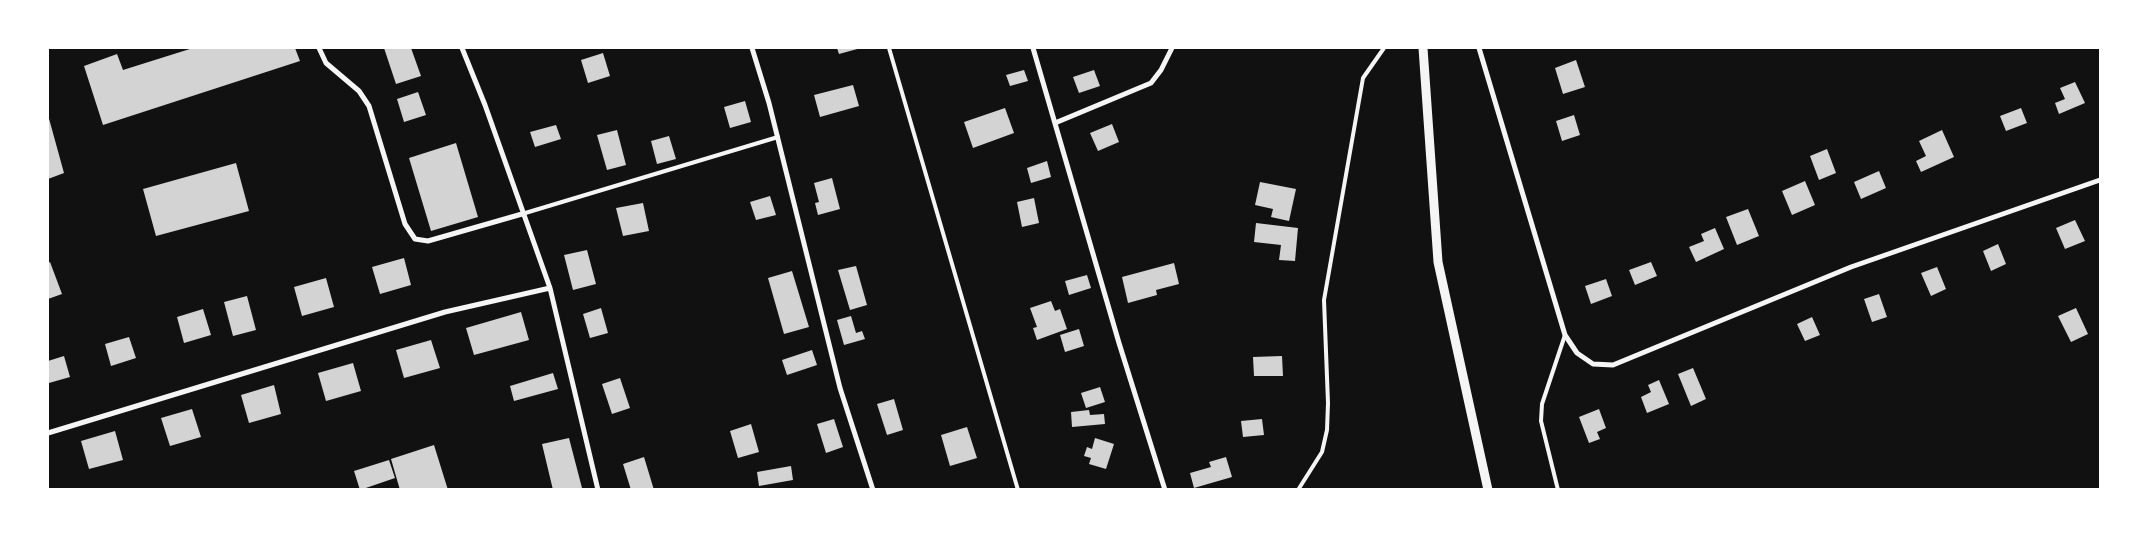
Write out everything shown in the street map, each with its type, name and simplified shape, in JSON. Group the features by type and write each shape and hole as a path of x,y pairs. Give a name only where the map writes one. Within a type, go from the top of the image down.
{"street":[{"path":"319,48 331,69 365,98 405,224 415,239 428,241 522,214"},
{"path":"462,48 485,105 522,214 550,288 598,490"},
{"path":"752,48 778,137 840,388 873,490"},
{"path":"1034,48 1119,343 1165,490"},
{"path":"1055,123 1151,83 1161,70 1172,48"},
{"path":"1423,48 1438,262 1488,490"},
{"path":"1479,48 1565,335 1577,353 1593,364 1613,365 1851,267 2100,180"},
{"path":"48,433 445,312 550,288"}],"lane":[{"path":"889,48 1018,490"},
{"path":"1298,490 1322,452 1327,430 1328,402 1324,300 1363,78 1377,55 1384,48"},
{"path":"522,214 778,137"},
{"path":"1558,490 1541,421 1542,404 1565,335"}],"building":[{"path":"193,48 295,48 300,61 103,125 84,66 117,54 123,70"},
{"path":"384,48 411,48 421,76 396,84"},
{"path":"837,48 861,48 839,54"},
{"path":"603,53 610,76 588,83 581,60"},
{"path":"1576,60 1585,87 1563,94 1555,68"},
{"path":"1024,70 1028,81 1010,86 1006,75"},
{"path":"1094,70 1100,86 1079,93 1073,77"},
{"path":"2075,82 2085,103 2059,114 2055,103 2065,99 2060,88"},
{"path":"853,85 859,106 820,117 814,95"},
{"path":"418,92 426,115 404,122 397,99"},
{"path":"745,101 751,122 730,128 724,107"},
{"path":"1005,108 1014,133 973,148 964,122"},
{"path":"2021,108 2027,123 2006,131 2000,116"},
{"path":"48,115 64,173 48,179"},
{"path":"1574,115 1580,135 1562,141 1556,121"},
{"path":"1112,124 1119,142 1098,151 1090,133"},
{"path":"556,125 561,139 535,147 530,132"},
{"path":"617,130 626,165 607,170 597,135"},
{"path":"1942,130 1954,157 1921,172 1916,161 1926,156 1919,141"},
{"path":"669,136 676,159 657,164 651,141"},
{"path":"456,143 478,217 431,231 409,158"},
{"path":"1827,149 1836,173 1819,180 1810,156"},
{"path":"1047,161 1051,177 1031,183 1027,168"},
{"path":"236,163 249,211 156,236 143,189"},
{"path":"1879,171 1886,188 1861,199 1854,182"},
{"path":"832,178 840,209 818,215 815,203 819,202 814,183"},
{"path":"1805,181 1815,205 1792,215 1782,191"},
{"path":"1260,182 1296,189 1289,221 1271,217 1273,209 1255,205"},
{"path":"770,196 776,215 756,220 750,202"},
{"path":"1034,198 1039,223 1022,227 1017,202"},
{"path":"643,203 649,231 623,236 616,208"},
{"path":"1748,209 1759,236 1737,245 1726,217"},
{"path":"2075,220 2085,241 2065,249 2056,228"},
{"path":"1256,223 1298,228 1295,261 1279,260 1281,245 1254,242"},
{"path":"1715,228 1724,249 1696,262 1689,247 1704,241 1701,234"},
{"path":"1998,244 2006,264 1991,271 1983,251"},
{"path":"587,250 596,284 573,290 564,255"},
{"path":"404,258 411,285 380,294 372,267"},
{"path":"50,262 62,294 48,299 48,263"},
{"path":"1651,262 1657,276 1635,285 1629,270"},
{"path":"1174,263 1179,284 1156,290 1157,295 1128,303 1122,277"},
{"path":"856,266 867,305 850,310 838,270"},
{"path":"1937,267 1946,289 1931,296 1921,273"},
{"path":"792,271 809,327 784,334 768,278"},
{"path":"1087,275 1091,288 1069,295 1065,281"},
{"path":"326,278 334,307 302,316 294,287"},
{"path":"1606,279 1612,296 1591,304 1585,286"},
{"path":"1879,294 1887,317 1872,322 1864,299"},
{"path":"247,296 256,330 233,336 224,302"},
{"path":"1051,301 1055,311 1060,309 1067,329 1037,340 1033,328 1037,327 1030,308"},
{"path":"601,308 608,333 590,338 583,314"},
{"path":"2076,308 2088,334 2071,342 2058,316"},
{"path":"203,309 211,335 184,343 177,317"},
{"path":"521,312 529,340 474,355 466,328"},
{"path":"851,316 856,333 862,331 865,339 844,345 837,320"},
{"path":"1812,317 1820,335 1805,341 1797,324"},
{"path":"1079,329 1084,346 1065,352 1060,335"},
{"path":"129,337 136,358 111,366 105,344"},
{"path":"431,340 440,368 404,378 396,350"},
{"path":"812,350 817,365 787,375 782,360"},
{"path":"64,356 70,377 49,383 48,361"},
{"path":"1282,356 1283,376 1254,376 1253,357"},
{"path":"353,363 361,391 326,401 318,373"},
{"path":"1693,368 1706,399 1691,406 1678,374"},
{"path":"553,373 558,389 514,401 510,386"},
{"path":"620,378 630,408 612,414 602,384"},
{"path":"1659,380 1669,404 1647,413 1641,397 1651,392 1648,385"},
{"path":"274,385 281,414 249,423 241,395"},
{"path":"1100,387 1105,402 1086,408 1081,393"},
{"path":"894,399 903,430 887,435 877,404"},
{"path":"192,409 201,437 170,446 161,418"},
{"path":"1599,409 1606,428 1597,432 1600,439 1589,443 1579,417"},
{"path":"1089,410 1090,415 1104,414 1105,424 1072,427 1071,412"},
{"path":"834,419 843,447 826,453 817,424"},
{"path":"1262,419 1264,435 1243,437 1241,421"},
{"path":"751,424 759,452 738,458 730,431"},
{"path":"967,427 977,458 950,466 941,435"},
{"path":"115,431 123,460 89,469 81,441"},
{"path":"569,438 582,488 553,490 542,444"},
{"path":"1095,438 1114,444 1106,469 1089,464 1091,458 1084,456 1087,447 1092,449"},
{"path":"434,445 448,490 400,490 391,459"},
{"path":"644,457 654,490 631,490 623,464"},
{"path":"1226,457 1232,477 1194,488 1190,473 1211,467 1209,462"},
{"path":"389,460 395,478 360,490 354,471"},
{"path":"791,466 793,480 759,486 757,472"}]}
